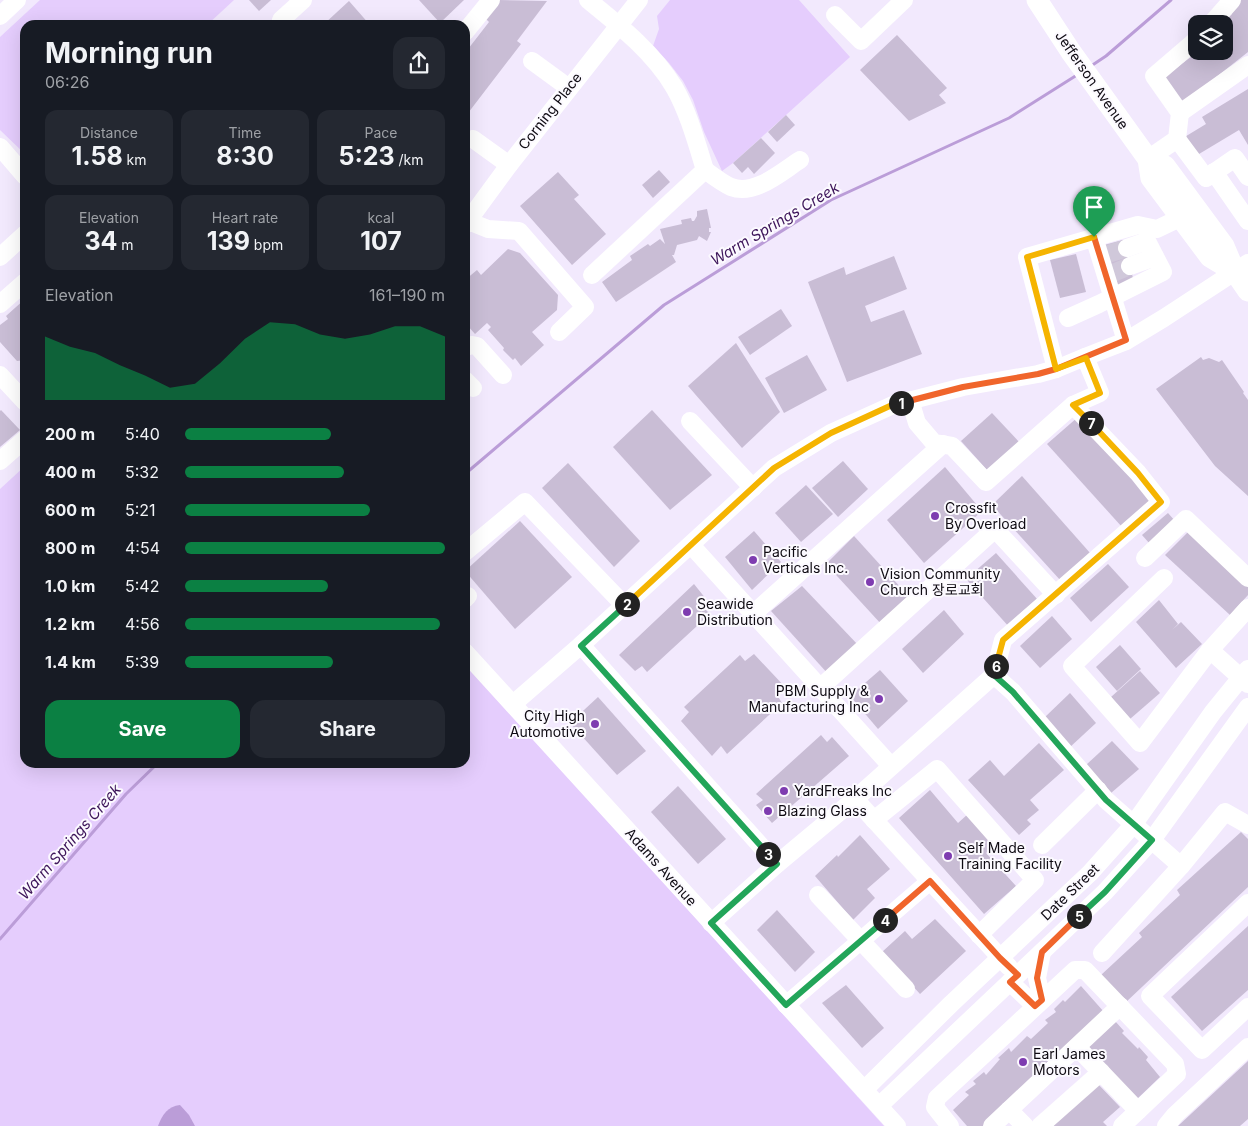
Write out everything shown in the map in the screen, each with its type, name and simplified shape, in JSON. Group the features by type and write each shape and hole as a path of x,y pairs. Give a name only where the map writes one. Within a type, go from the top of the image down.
{"main road":[{"name":"Jefferson Avenue","path":"1037,0 1071,52 1148,159 1151,178 1180,218 1210,257 1241,268"},
{"name":"Jefferson Avenue","path":"1148,159 1166,166 1241,268 1248,290"}],"street":[{"path":"0,16 17,0"},
{"path":"281,20 302,0"},
{"path":"470,26 491,0"},
{"path":"588,0 651,55 675,88 693,131 705,170 730,187 743,190 755,188 800,160"},
{"name":"Corning Place","path":"470,218 639,0"},
{"path":"835,15 861,41 904,0"},
{"path":"1219,15 1232,0"},
{"path":"1188,47 1154,76 1180,113 1177,138 1206,178 1235,158 1248,177"},
{"path":"532,62 569,88"},
{"path":"1180,113 1248,65"},
{"path":"472,138 509,165"},
{"path":"1148,159 1177,138"},
{"path":"0,147 20,170"},
{"path":"592,276 705,170"},
{"path":"1214,172 1248,221"},
{"path":"1056,369 1027,257 1138,225 1157,229 1180,218"},
{"path":"470,224 488,229 519,231 585,307 559,332"},
{"path":"1094,237 1104,256 1113,297 1126,340"},
{"path":"1,253 20,238"},
{"path":"1068,318 1163,272 1147,241 1127,248"},
{"path":"1130,266 1155,257"},
{"path":"513,704 581,646 774,468 831,433 892,405 963,387 1038,374 1086,358 1126,340 1164,318 1241,268"},
{"path":"0,304 20,286"},
{"path":"470,345 477,346 503,375"},
{"path":"910,400 917,424 934,442 952,446 986,482 1073,405 1100,393 1086,358"},
{"path":"0,375 20,397"},
{"path":"711,923 777,864 855,799 994,675 1003,640 1161,502 1138,473 1073,405"},
{"path":"690,421 753,488"},
{"path":"0,461 20,443"},
{"path":"753,614 943,444"},
{"path":"470,548 525,502 625,606"},
{"path":"1145,558 1186,519 1248,578"},
{"path":"820,688 995,529 1056,594"},
{"path":"691,545 891,766"},
{"path":"1164,578 1072,666 1140,743 1210,650 1248,608"},
{"path":"581,646 777,864"},
{"path":"1210,650 1245,677"},
{"name":"Adams Avenue","path":"470,657 897,1126"},
{"path":"994,675 1013,692 1106,800 1181,866"},
{"name":"Date Street","path":"864,1090 951,1004 1090,873 1134,824 1213,712 1245,677"},
{"name":"Date Street","path":"878,1106 1105,892 1152,840 1246,712"},
{"path":"874,820 938,769 1036,880 979,935"},
{"path":"1042,845 1098,790"},
{"path":"855,799 1000,958 1014,978 1038,1003"},
{"path":"1102,953 1181,866 1225,812 1248,824"},
{"path":"786,1005 930,881"},
{"path":"818,895 906,989"},
{"path":"1248,904 1150,996 1202,1050 1248,1007"},
{"path":"1038,1003 1037,978 1042,952"},
{"path":"950,1126 935,1107 937,1098 1075,970 1085,970 1175,1064 1177,1074 1122,1126"},
{"path":"992,1126 1120,1006"},
{"path":"1077,1047 1138,1111"},
{"path":"1166,1126 1174,1115 1248,1048"},
{"path":"1040,1126 1101,1072"},
{"path":"1010,1110 1024,1126"}],"shaded area":[{"path":"40,0 234,0 212,20 20,20 20,149 0,130 0,37"},
{"path":"670,0 799,0 850,57 722,171 704,132 693,100 683,81 653,46 659,29 657,16"},
{"path":"20,471 20,768 470,768 470,669 884,1126 0,1126 0,489"},
{"path":"180,1105 189,1115 195,1126 158,1126 166,1112 172,1107"}],"building":[{"path":"249,0 271,0 259,11"},
{"path":"419,0 464,0 443,20 437,20"},
{"path":"499,0 547,1 517,41 521,44 470,110 470,47 489,22 485,18"},
{"path":"1238,0 1248,0 1248,52 1182,104 1162,79 1188,59 1233,60 1233,15 1231,15 1232,14 1227,9"},
{"path":"349,1 366,20 328,20"},
{"path":"897,35 947,88 939,95 946,103 909,121 860,70"},
{"path":"1248,89 1248,145 1239,130 1194,157 1183,138 1206,124 1202,117"},
{"path":"786,115 795,125 777,142 768,132"},
{"path":"761,138 775,153 754,174 748,167 742,173 733,163"},
{"path":"659,170 670,182 653,198 642,185"},
{"path":"558,172 579,195 574,199 606,234 572,265 520,206"},
{"path":"707,209 711,228 709,228 709,232 711,232 707,241 699,236 697,240 677,245 674,255 672,255 676,262 616,302 602,282 632,260 630,256 648,244 650,246 660,239 665,244 660,229 682,224 681,220 691,218 694,221 697,211"},
{"path":"1123,240 1134,282 1116,287 1104,245"},
{"path":"508,249 520,253 558,295 557,310 532,332 544,345 521,366 515,358 513,360 503,350 504,348 488,330 491,327 487,323 475,334 470,328 470,276 477,270 481,275"},
{"path":"1076,254 1086,292 1060,298 1050,260"},
{"path":"894,256 907,289 865,306 871,322 904,310 922,354 847,382 808,282 844,267 846,275"},
{"path":"20,303 20,361 17,361 0,342 0,325 8,319 6,316"},
{"path":"781,309 792,326 750,355 738,337"},
{"path":"736,343 780,412 742,448 688,386"},
{"path":"807,355 827,390 784,413 765,378"},
{"path":"1201,357 1203,360 1209,358 1219,362 1222,360 1248,400 1248,496 1215,466 1156,389"},
{"path":"652,410 712,475 670,510 613,447"},
{"path":"0,411 20,430 0,447"},
{"path":"992,413 1020,443 987,470 961,441"},
{"path":"1078,417 1152,500 1122,527 1047,444"},
{"path":"843,461 868,489 838,517 812,488"},
{"path":"568,463 640,541 614,567 542,488"},
{"name":"Crossfit By Overload","path":"945,467 982,511 924,563 887,520"},
{"path":"1022,476 1091,554 1061,581 992,505"},
{"path":"806,485 833,514 801,542 775,513"},
{"path":"1168,513 1175,521 1150,544 1142,535"},
{"path":"520,521 572,577 515,629 470,577 470,566"},
{"name":"Pacific Verticals Inc.","path":"754,531 781,562 752,590 725,557"},
{"path":"1189,531 1248,587 1248,595 1230,615 1165,555"},
{"name":"Vision Community Church 장로교회","path":"854,536 912,600 882,625 826,564"},
{"path":"996,553 1038,600 1010,628 966,579"},
{"path":"1108,564 1129,587 1091,622 1070,598"},
{"path":"694,584 710,604 705,609 710,614 647,672 642,666 635,671 619,655"},
{"path":"802,586 859,646 829,675 771,611"},
{"path":"1159,600 1178,624 1172,630 1181,622 1202,644 1176,668 1136,622"},
{"path":"944,610 964,634 923,673 902,649"},
{"path":"1052,616 1072,639 1040,668 1020,646"},
{"path":"1120,645 1141,669 1117,691 1096,667"},
{"path":"754,654 786,688 777,695 782,703 727,754 721,746 712,756 681,721 689,712 684,707 740,655 745,661"},
{"name":"PBM Supply & Manufacturing Inc","path":"880,670 908,701 878,729 850,696"},
{"path":"1140,671 1160,693 1130,719 1111,697"},
{"path":"1070,693 1096,723 1069,748 1044,718"},
{"path":"598,697 646,751 617,775 570,723"},
{"path":"821,735 827,742 832,737 849,756 772,823 756,805 763,800 756,794"},
{"path":"1112,741 1139,769 1111,793 1086,765"},
{"path":"1039,743 1064,770 1030,800 1039,810 1027,820 1031,824 1019,835 968,780 990,760 1004,776"},
{"path":"678,786 726,839 698,864 651,812"},
{"path":"930,790 958,823 968,814 997,845 986,853 1016,886 984,914 899,818"},
{"path":"1241,832 1248,839 1248,887 1125,1003 1101,975 1142,937 1139,933 1180,895 1177,890"},
{"path":"860,835 890,869 867,889 875,898 853,920 815,876"},
{"path":"777,910 815,952 795,972 757,930"},
{"path":"935,919 966,951 920,994 882,952 905,931 912,939"},
{"path":"1248,926 1248,990 1202,1031 1171,997"},
{"path":"846,985 884,1028 862,1048 822,1003"},
{"path":"1081,986 1104,1012 984,1126 967,1126 953,1110 969,1095 965,1092 976,1084 973,1081 984,1072 986,1075 1000,1059 998,1058 1009,1048 1011,1052 1027,1036 1031,1039 1048,1023 1045,1020 1056,1012 1054,1009 1063,1000 1065,1002"},
{"path":"1115,1021 1124,1031 1122,1033 1148,1057 1146,1060 1160,1077 1136,1100 1088,1047"},
{"path":"1248,1061 1248,1119 1240,1126 1178,1126"},
{"path":"1098,1084 1120,1107 1103,1122 1107,1126 1053,1126"}],"waterway":[{"name":"Warm Springs Creek","path":"1091,66 1106,56 1171,0"},
{"name":"Warm Springs Creek","path":"470,470 664,305 831,200 1009,118 1077,75"},
{"name":"Warm Springs Creek","path":"0,939 126,794 153,768"}],"tunnel":[{"path":"1108,254 1127,248"},
{"path":"1113,273 1130,266"}],"place":[{"name":"Crossfit By Overload","path":"935,516"},
{"name":"Pacific Verticals Inc.","path":"753,560"},
{"name":"Vision Community Church 장로교회","path":"870,582"},
{"name":"Seawide Distribution","path":"687,612"},
{"name":"PBM Supply & Manufacturing Inc","path":"879,699"},
{"name":"City High Automotive","path":"595,724"},
{"name":"YardFreaks Inc","path":"784,791"},
{"name":"Blazing Glass","path":"768,811"},
{"name":"Self Made Training Facility","path":"948,856"},
{"name":"Earl James Motors","path":"1023,1062"}],"route":[{"path":"1094,237 1027,257 1056,369 1086,358 1100,393 1073,405 1138,473 1161,502 1003,640 994,675 1013,692 1106,800 1152,840 1105,892 1042,952 1037,978 1042,1000 1035,1006 1010,982 1018,975 1000,958 930,881 786,1005 711,923 777,864 581,646 774,468 831,433 892,405 963,387 1056,369 1126,340 1094,237"}]}
